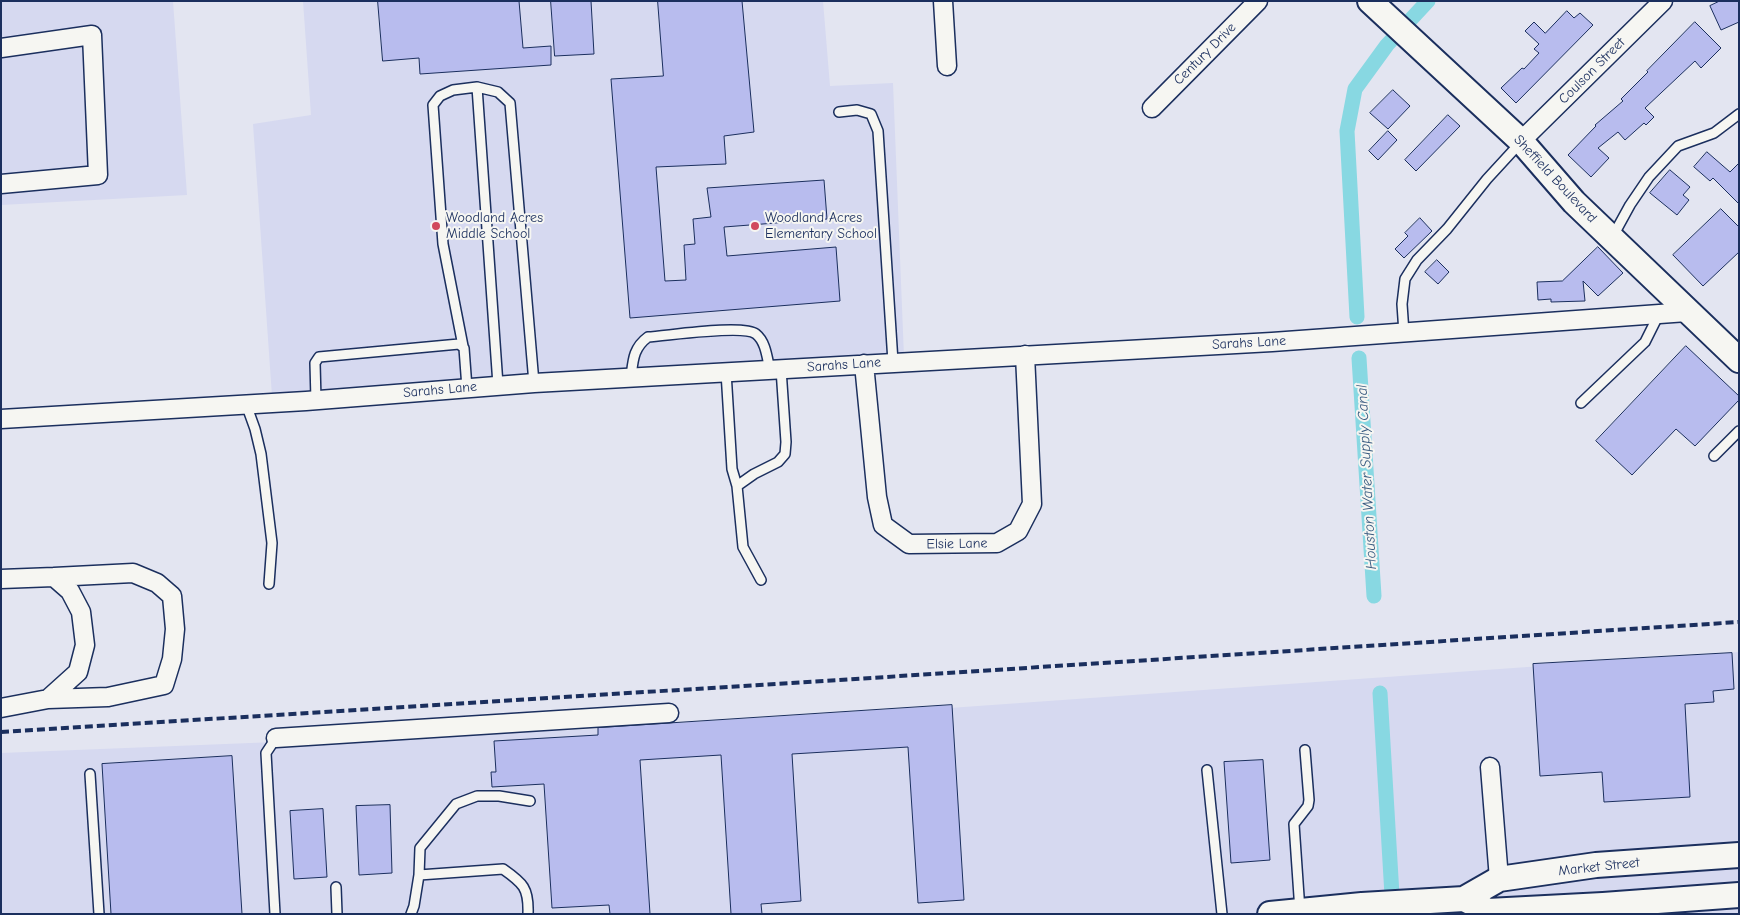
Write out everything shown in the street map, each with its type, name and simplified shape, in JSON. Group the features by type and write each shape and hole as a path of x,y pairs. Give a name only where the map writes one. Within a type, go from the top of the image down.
{"main road":[{"name":"Sheffield Boulevard","path":"1376,7 1521,141 1574,202 1687,312 1734,352"},
{"name":"Market Street","path":"1465,906 1499,879 1596,865 1739,855"},
{"name":"Market Street","path":"1272,914 1424,901 1488,911 1603,909 1739,895"}],"street":[{"path":"943,1 946,66"},
{"name":"Century Drive","path":"1152,108 1258,1"},
{"name":"Coulson Street","path":"1521,141 1663,1"},
{"path":"1,48 92,35 98,175 1,184"},
{"name":"Sarahs Lane","path":"1,419 316,400 498,385 1404,333 1687,312"},
{"name":"Elsie Lane","path":"864,364 877,497 883,525 909,544 997,543 1018,531 1032,504 1025,355"},
{"path":"1,579 132,573 157,583 172,596 175,628 172,659 164,685 108,697 48,699 1,708"},
{"path":"48,699 78,672 85,645 80,612 70,591 54,577"},
{"path":"276,738 669,713"},
{"path":"1490,767 1499,879"}],"lane":[{"path":"477,87 498,385"},
{"path":"467,388 463,346 443,244 433,105 440,96 453,90 477,87 498,92 510,103 534,383"},
{"path":"839,112 857,110 871,114 878,130 892,362"},
{"path":"1611,238 1649,177 1678,146 1714,133 1739,114"},
{"path":"1404,333 1402,304 1405,279 1417,260 1447,229 1521,141"},
{"path":"1581,403 1645,342 1659,314"},
{"path":"631,377 634,353 640,343 648,337 738,330 755,333 761,339 775,369 786,442 785,454 778,462 754,474 737,486"},
{"path":"316,400 315,363 319,357 459,344 463,346"},
{"path":"726,372 732,469 737,486 743,548 760,580"},
{"path":"246,404 261,454 272,543 269,584"},
{"path":"1714,456 1739,431"},
{"path":"275,914 266,753 276,738"},
{"path":"1305,750 1309,800 1308,806 1294,824 1308,912"},
{"path":"1207,770 1222,914"},
{"path":"90,774 99,914"},
{"path":"411,914 419,875 420,848 456,804 477,796 499,796 530,801"},
{"path":"419,875 503,868 520,881 528,898 528,914"},
{"path":"336,887 337,914"}],"shaded area":[{"path":"1,1 173,1 187,195 1,205"},
{"name":"Woodland Acres Middle School","path":"303,1 823,1 830,86 893,83 904,357 272,396 253,124 311,115"},
{"path":"1739,652 1739,914 1,914 1,753 724,724"}],"building":[{"path":"378,1 519,1 523,48 551,46 551,65 420,74 419,58 383,61"},
{"path":"551,1 591,1 594,54 555,56"},
{"path":"658,1 742,1 754,132 724,136 726,164 656,167 665,281 686,280 684,245 695,244 693,219 711,217 707,188 824,180 827,219 724,227 727,256 836,247 840,301 630,318 611,79 663,76"},
{"path":"1720,1 1739,1 1739,22 1721,30 1710,6"},
{"path":"1567,11 1574,18 1580,13 1593,25 1516,103 1501,88 1522,68 1524,69 1539,53 1534,49 1539,44 1525,31 1534,22 1545,33"},
{"path":"1695,22 1721,48 1701,68 1695,61 1645,108 1654,117 1646,125 1644,123 1625,140 1618,132 1598,148 1609,158 1591,177 1568,155 1595,125 1623,101 1621,99"},
{"path":"1393,90 1410,106 1388,129 1370,113"},
{"path":"1448,115 1460,126 1416,171 1405,160"},
{"path":"1388,131 1397,140 1378,160 1369,151"},
{"path":"1707,152 1730,172 1739,163 1739,204 1713,178 1710,181 1694,167"},
{"path":"1670,170 1690,187 1683,195 1689,200 1677,215 1650,193"},
{"path":"1721,209 1739,227 1739,252 1703,286 1673,255"},
{"path":"1420,218 1432,231 1404,258 1395,249 1408,236 1405,233"},
{"path":"1598,247 1623,273 1598,296 1583,281 1585,301 1551,302 1551,299 1538,300 1537,282 1562,281"},
{"path":"1437,260 1449,272 1438,284 1425,272"},
{"path":"1686,346 1739,396 1739,400 1695,446 1676,429 1632,475 1596,441"},
{"path":"1732,653 1734,689 1713,691 1714,702 1685,704 1690,797 1604,802 1602,772 1540,776 1533,664"},
{"path":"952,705 964,900 918,903 908,747 792,754 801,901 761,904 762,914 731,914 721,755 640,760 650,914 610,914 609,905 552,908 544,784 492,787 491,772 496,772 494,741 598,735 598,728"},
{"path":"232,756 242,914 111,914 102,764"},
{"path":"1263,760 1270,860 1231,863 1224,762"},
{"path":"390,805 392,873 359,875 356,806"},
{"path":"323,809 327,877 294,879 290,811"}],"waterway":[{"name":"Houston Water Supply Canal","path":"1357,317 1347,131 1355,89 1387,45 1428,1"},
{"name":"Houston Water Supply Canal","path":"1359,358 1374,596"},
{"name":"Houston Water Supply Canal","path":"1380,693 1393,912"}],"railway":[{"path":"1,732 1739,622"}],"place":[{"name":"Woodland Acres Middle School","path":"436,226"},
{"name":"Woodland Acres Elementary School","path":"755,226"}]}
